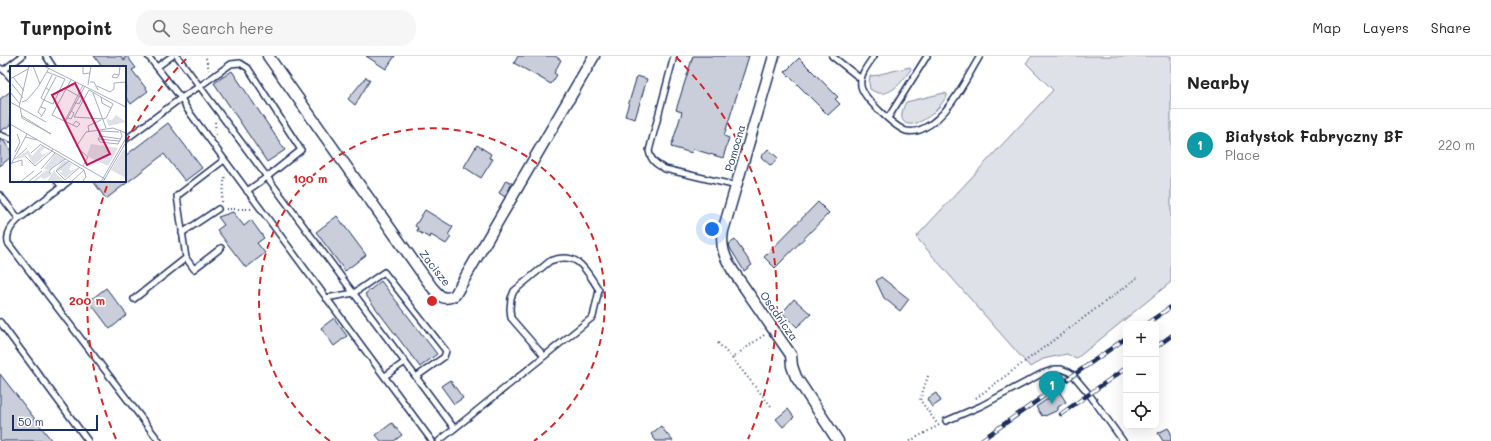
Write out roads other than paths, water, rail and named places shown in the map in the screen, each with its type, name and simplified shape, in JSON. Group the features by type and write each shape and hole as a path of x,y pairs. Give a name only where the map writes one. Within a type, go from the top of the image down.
{"street":[{"name":"Zacisze","path":"268,56 431,286 444,298 449,299 456,295 594,56"},
{"name":"Pomocna","path":"721,246 723,231 774,56"},
{"name":"Osadnicza","path":"721,246 725,258 733,271 791,355 792,366 804,390 838,441"}],"lane":[{"path":"10,77 2,69 22,56"},
{"path":"47,56 52,66"},
{"path":"148,56 181,98 187,109 225,162 432,441"},
{"path":"157,67 172,56"},
{"path":"177,56 454,428"},
{"path":"674,56 649,151 651,158 656,165 665,169 737,186"},
{"path":"832,56 861,79"},
{"path":"874,56 863,73 861,79 863,92 899,128 908,131 916,131 924,128 932,123 948,107 980,56"},
{"path":"888,118 927,56"},
{"path":"126,139 181,98 231,64 240,63 248,68 301,150 247,191"},
{"path":"0,135 10,139"},
{"path":"221,248 194,269 186,258 177,196 225,162"},
{"path":"58,182 62,187"},
{"path":"68,182 19,218 10,228 7,236 8,243 159,441"},
{"path":"0,195 19,218"},
{"path":"182,233 218,209"},
{"path":"134,299 186,258"},
{"path":"439,441 594,317 599,290 580,262 568,258 557,258 550,261 514,291 511,298 511,318 544,356"},
{"path":"326,298 354,294 384,272 446,351 444,357 416,377"},
{"path":"0,322 88,441"},
{"path":"385,376 405,362"},
{"path":"946,421 981,406 1041,374 1055,369 1062,369 1073,375 1089,394 1123,441"}],"railway":[{"path":"1150,321 1171,307"},
{"path":"1159,345 1171,336"},
{"path":"980,441 1123,340"},
{"path":"1061,414 1123,370"}],"place":[{"name":"Białystok Fabryczny BF","path":"1052,404"}]}
